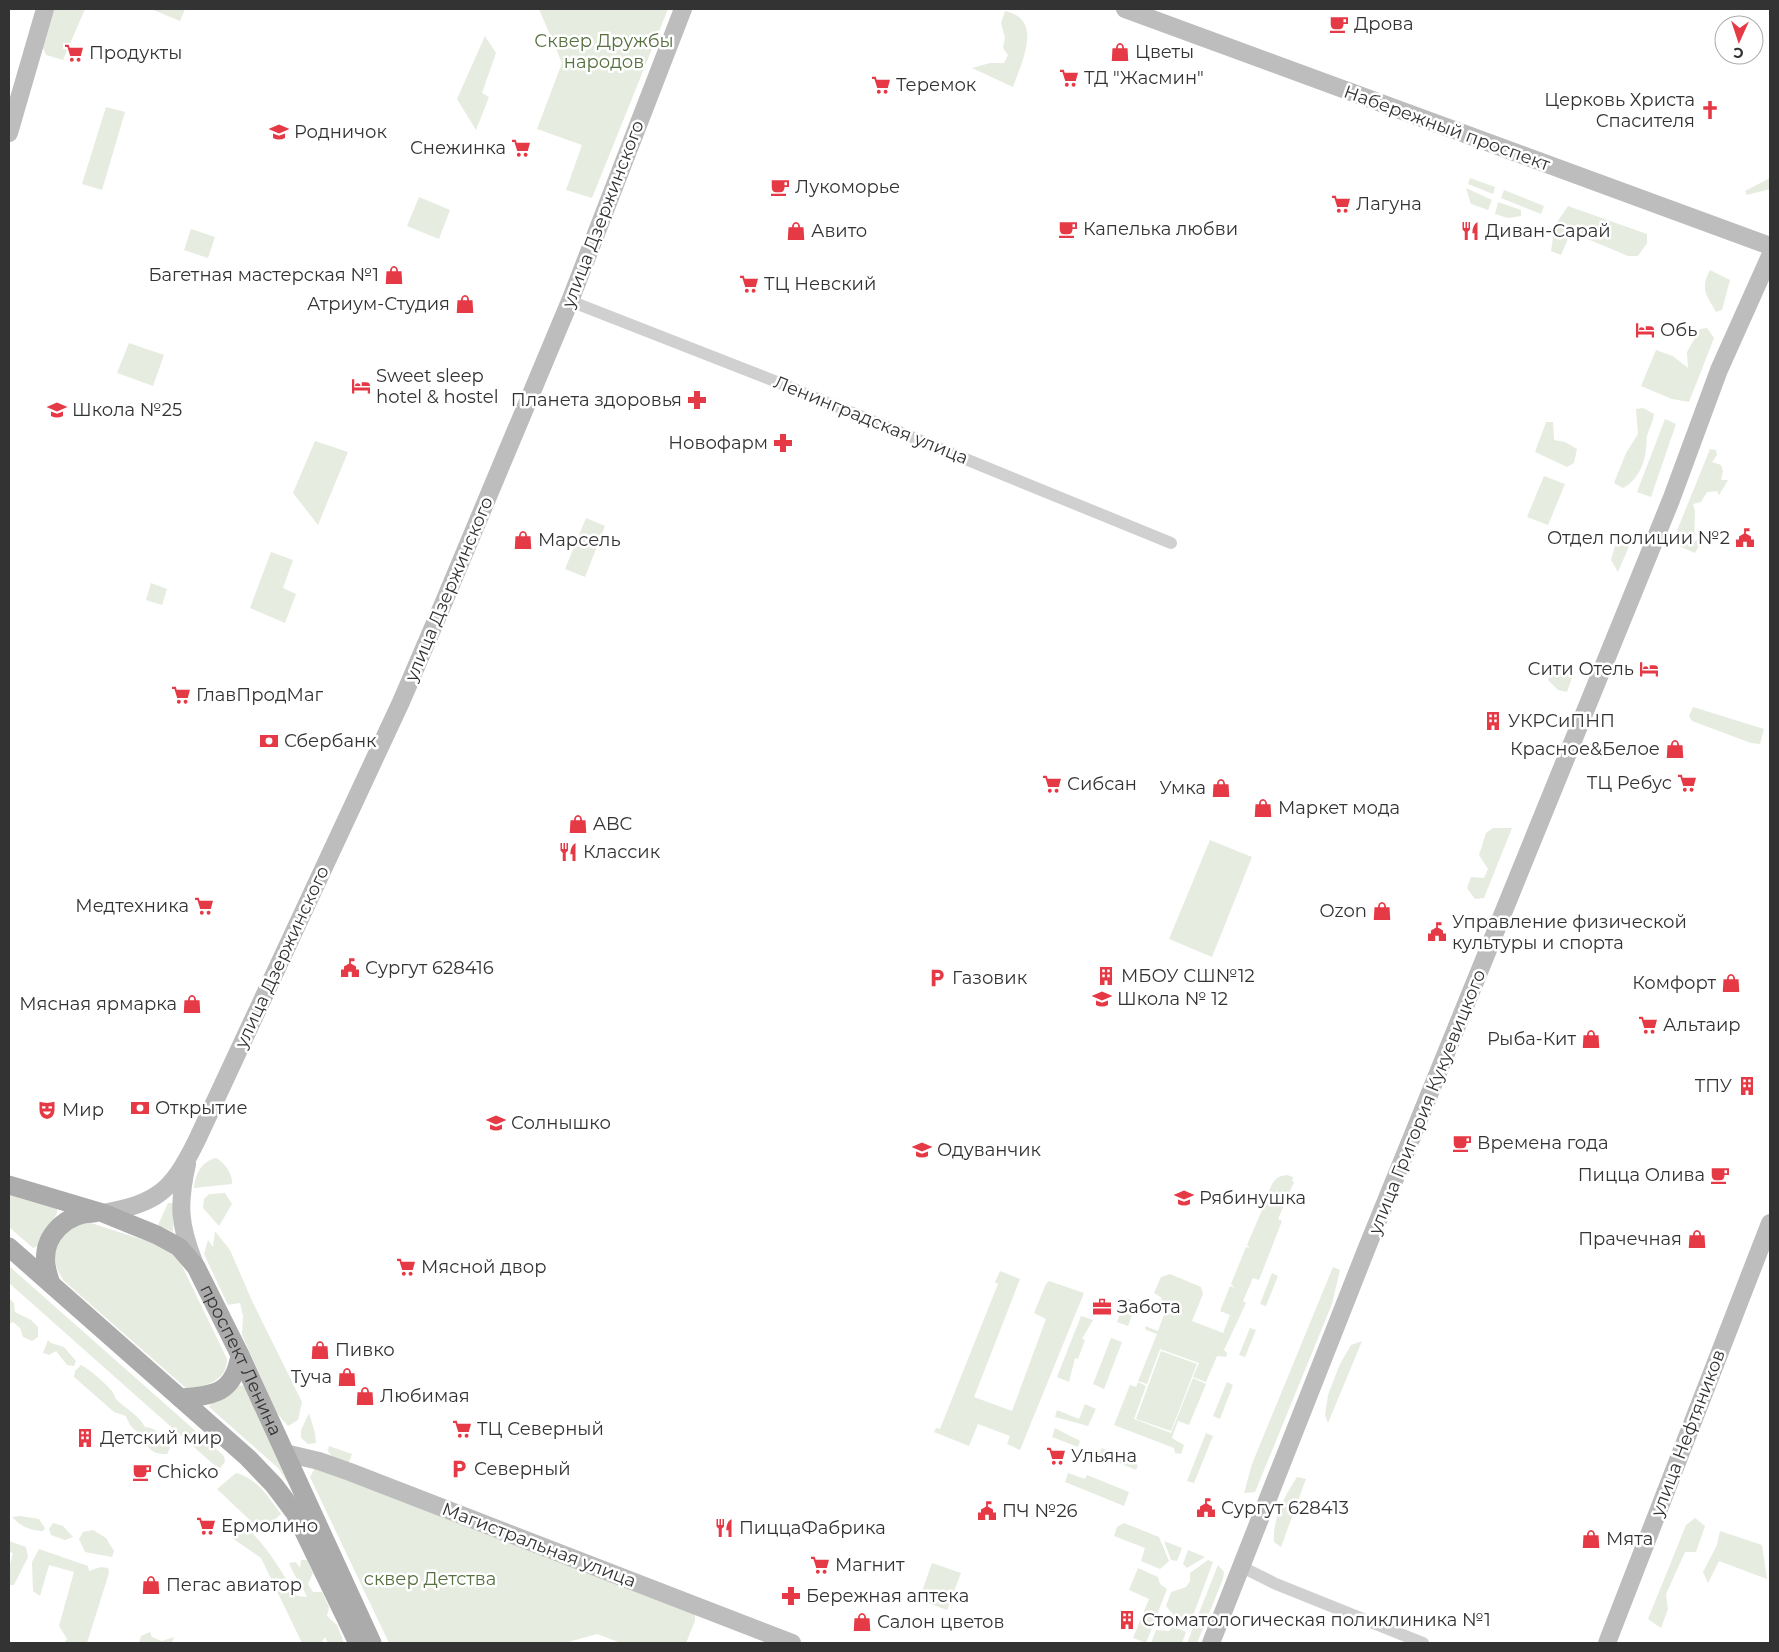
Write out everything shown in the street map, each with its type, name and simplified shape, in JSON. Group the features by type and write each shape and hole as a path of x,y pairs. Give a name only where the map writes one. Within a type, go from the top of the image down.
{"main road":[{"path":"9,133 45,9"},
{"name":"улица Дзержинского","path":"103,1213 138,1206 153,1199 166,1189 189,1157 401,702 570,301 683,9"},
{"name":"Набережный проспект","path":"1125,9 1770,246"},
{"name":"улица Григория Кукуевицкого","path":"1211,1643 1368,1245 1671,500 1719,370 1770,256"},
{"name":"улица Дзержинского","path":"189,1157 183,1181 181,1214 183,1234 196,1268"},
{"name":"проспект Ленина","path":"9,1185 103,1213 172,1243 179,1247 196,1268 240,1355 372,1643"},
{"path":"51,1284 46,1264 47,1249 56,1230 68,1218 82,1213 103,1213"},
{"name":"улица Нефтяников","path":"1607,1643 1770,1223"},
{"path":"9,1247 247,1458 286,1499 296,1513 358,1643"},
{"path":"180,1398 209,1396 228,1384 237,1373 240,1355"},
{"name":"Магистральная улица","path":"285,1453 319,1461 350,1472 792,1643"}],"street":[{"name":"Ленинградская улица","path":"570,301 777,382 1171,543"},
{"path":"1240,1566 1276,1584 1423,1643"}],"green space":[{"path":"52,9 85,9 63,60 46,55 42,46"},
{"path":"151,9 185,9 180,21"},
{"name":"Сквер Дружбы народов","path":"539,9 668,9 592,198 566,190 582,145 537,129 562,63"},
{"path":"1005,11 1019,17 1027,32 1023,61 1013,87 972,68 990,63 1004,63 1008,55 1003,48 1005,38 1001,23"},
{"path":"485,36 496,53 482,93 489,97 476,130 457,99"},
{"path":"106,107 125,112 102,190 82,184"},
{"path":"1470,178 1495,187 1493,194 1468,184"},
{"path":"1770,178 1770,189 1747,195 1745,191"},
{"path":"1466,188 1492,200 1488,210 1471,204"},
{"path":"1504,190 1544,206 1541,214 1501,198"},
{"path":"419,197 450,210 439,239 407,226"},
{"path":"1498,202 1521,210 1521,216 1508,218 1495,214"},
{"path":"1568,206 1647,234 1647,243 1638,256 1628,256 1571,232 1561,255 1551,251 1555,225"},
{"path":"191,229 215,237 208,258 184,250"},
{"path":"1710,270 1730,280 1722,310 1716,312 1707,296 1705,287"},
{"path":"1707,328 1714,338 1689,402 1672,399 1641,386 1656,350 1673,356 1688,368 1687,352 1700,329"},
{"path":"129,343 164,355 153,386 117,373"},
{"path":"1643,408 1654,414 1647,436 1644,460 1636,476 1623,488 1614,483 1626,453 1638,434 1636,409"},
{"path":"1665,419 1676,424 1651,497 1637,492"},
{"path":"1546,422 1553,422 1554,440 1565,442 1577,449 1574,463 1567,467 1535,452"},
{"path":"315,441 348,452 318,525 293,493"},
{"path":"1710,449 1716,450 1717,455 1712,462 1721,465 1723,471 1721,480 1728,480 1719,495 1717,491 1707,492 1701,502 1693,504 1695,511 1694,543 1702,534 1700,544 1695,553 1672,543"},
{"path":"1544,476 1565,484 1548,525 1527,517"},
{"path":"586,518 605,526 585,577 565,569"},
{"path":"1623,541 1630,544 1618,572 1611,560 1615,546"},
{"path":"271,552 293,560 283,588 296,594 285,623 250,608"},
{"path":"151,583 167,589 162,605 146,600"},
{"path":"1554,665 1574,672 1567,692 1558,690 1548,680"},
{"path":"1693,707 1764,729 1760,744 1751,743 1692,721 1689,716"},
{"path":"1493,828 1512,828 1484,898 1475,899 1467,888 1471,877 1484,878 1488,869 1479,855 1486,833"},
{"path":"1210,840 1252,857 1212,957 1169,939"},
{"path":"216,1158 228,1169 232,1184 194,1188 200,1169 207,1162"},
{"path":"1287,1175 1293,1177 1292,1181 1294,1182 1278,1219 1282,1221 1259,1280 1253,1278 1243,1301 1246,1303 1224,1350 1227,1353 1226,1357 1217,1356 1206,1382 1193,1377 1199,1363 1160,1349 1147,1384 1138,1381 1157,1334 1146,1330 1145,1326 1158,1331 1165,1312 1155,1309 1156,1305 1159,1306 1162,1298 1154,1293 1161,1277 1170,1274 1201,1287 1203,1294 1192,1321 1223,1333 1230,1315 1220,1311 1230,1286 1235,1288 1231,1284 1246,1247 1250,1248 1247,1245 1268,1196 1272,1197 1268,1194 1272,1184 1279,1177"},
{"path":"9,1193 57,1208 57,1213 38,1246 33,1248 9,1227"},
{"path":"225,1193 232,1204 219,1226 203,1208 204,1199 209,1194"},
{"path":"168,1203 174,1203 173,1232 158,1225"},
{"path":"78,1223 91,1223 162,1246 172,1252 181,1264 227,1359 223,1373 219,1377 208,1384 187,1389 64,1281 56,1264 55,1249 63,1235"},
{"path":"215,1231 230,1250 253,1303 302,1402 298,1420 288,1426 277,1413 242,1335 243,1316 240,1303 228,1305 204,1254 208,1240 213,1247"},
{"path":"9,1266 224,1456 225,1462 220,1468 213,1464 9,1283"},
{"path":"1333,1267 1340,1270 1332,1304 1255,1492 1244,1493 1252,1464"},
{"path":"1000,1271 1020,1279 974,1397 1012,1411 1046,1319 1034,1313 1046,1284 1049,1281 1084,1293 1020,1450 1007,1444 1010,1436 978,1424 969,1446 934,1432 936,1428 940,1429 998,1284 995,1282"},
{"path":"1272,1273 1278,1276 1266,1306 1260,1304"},
{"path":"9,1298 14,1303 15,1312 31,1320 38,1327 38,1337 32,1341 23,1337 20,1328 13,1322 9,1324"},
{"path":"1126,1298 1137,1303 1128,1326 1117,1322"},
{"path":"1081,1316 1093,1320 1082,1339 1085,1340 1078,1359 1075,1358 1069,1382 1057,1377"},
{"path":"1250,1328 1256,1330 1245,1357 1239,1355"},
{"path":"1111,1338 1122,1342 1104,1389 1093,1384"},
{"path":"48,1340 51,1343 64,1347 76,1361 74,1366 67,1365 56,1351 49,1355 43,1353"},
{"path":"1362,1341 1328,1423 1325,1415 1328,1395 1340,1364 1351,1345"},
{"path":"1161,1351 1197,1364 1171,1431 1136,1419"},
{"path":"81,1365 104,1383 117,1400 136,1415 145,1427 153,1429 160,1434 170,1448 167,1454 152,1450 131,1426 126,1416 114,1412 74,1377 75,1371"},
{"path":"1193,1378 1206,1384 1189,1425 1178,1421 1172,1438 1184,1445 1181,1454 1175,1453 1174,1448 1114,1425 1130,1385 1136,1387 1138,1382 1146,1386 1134,1419 1171,1433"},
{"path":"1227,1382 1233,1385 1220,1419 1213,1416"},
{"path":"237,1385 244,1386 299,1499 278,1468 209,1407"},
{"path":"1085,1404 1096,1409 1088,1426 1055,1417 1057,1410 1079,1419"},
{"path":"309,1413 316,1443 308,1444 301,1438 301,1430"},
{"path":"1055,1428 1080,1441 1078,1447 1052,1437"},
{"path":"1206,1433 1213,1436 1194,1483 1187,1481"},
{"path":"329,1446 352,1454 348,1465 334,1459 328,1451"},
{"path":"1102,1448 1138,1465 1136,1470 1099,1455"},
{"name":"сквер Детства","path":"315,1468 695,1612 695,1621 686,1643 621,1643 597,1634 565,1643 389,1643 310,1477"},
{"path":"236,1473 256,1484 281,1514 272,1522 256,1526 217,1489"},
{"path":"1068,1473 1085,1479 1087,1475 1129,1492 1124,1506 1065,1482"},
{"path":"1297,1477 1306,1479 1281,1547 1274,1542 1275,1525 1284,1500"},
{"path":"20,1516 39,1519 45,1528 43,1531 30,1529 12,1517"},
{"path":"1695,1518 1705,1526 1696,1552 1685,1552 1666,1594 1668,1609 1661,1628 1648,1619 1686,1525"},
{"path":"53,1523 63,1526 73,1537 65,1540 51,1535 49,1529"},
{"path":"1124,1523 1159,1537 1169,1561 1160,1569 1141,1561 1145,1548 1114,1536 1117,1527"},
{"path":"242,1524 251,1531 265,1548 297,1596 307,1597 289,1563 296,1562 300,1568 301,1560 307,1560 313,1573 308,1584 313,1592 322,1592 329,1607 327,1616 337,1625 344,1643 328,1643 325,1637 321,1643 302,1643 261,1558 232,1538 233,1528"},
{"path":"93,1530 106,1538 114,1551 112,1557 85,1552 79,1539 83,1532"},
{"path":"1720,1531 1762,1545 1767,1579 1719,1561 1708,1583 1703,1572 1717,1545"},
{"path":"9,1541 26,1547 28,1557 14,1585 9,1585 9,1568 13,1553 9,1552"},
{"path":"1164,1541 1182,1548 1177,1561 1171,1560"},
{"path":"39,1549 88,1566 89,1571 101,1567 108,1568 109,1573 87,1643 64,1643 67,1639 59,1626 74,1572 49,1565 40,1596 33,1591 32,1562"},
{"path":"1188,1550 1205,1557 1187,1568 1183,1564"},
{"path":"1208,1560 1213,1562 1188,1629 1173,1623 1173,1614 1166,1606 1171,1592 1186,1587 1190,1581 1190,1573"},
{"path":"932,1563 961,1573 947,1610 919,1600"},
{"path":"1218,1565 1224,1572 1223,1579 1197,1643 1187,1643"},
{"path":"1138,1568 1158,1577 1160,1584 1167,1589 1146,1643 1133,1638 1149,1599 1129,1590"},
{"path":"1173,1626 1186,1632 1182,1643 1151,1643 1156,1630 1169,1631"},
{"path":"150,1632 152,1637 162,1641 174,1637 172,1643 139,1643 141,1636"}],"place":[{"name":"Дрова","path":"1339,24"},
{"name":"Цветы","path":"1120,52"},
{"name":"Продукты","path":"74,53"},
{"name":"ТД \"Жасмин\"","path":"1069,78"},
{"name":"Теремок","path":"881,85"},
{"name":"Церковь Христа Спасителя","path":"1710,110"},
{"name":"Родничок","path":"279,132"},
{"name":"Снежинка","path":"521,148"},
{"name":"Лукоморье","path":"780,187"},
{"name":"Лагуна","path":"1341,204"},
{"name":"Капелька любви","path":"1068,229"},
{"name":"Авито","path":"796,231"},
{"name":"Диван-Сарай","path":"1470,231"},
{"name":"Багетная мастерская №1","path":"394,275"},
{"name":"ТЦ Невский","path":"749,284"},
{"name":"Атриум-Студия","path":"465,304"},
{"name":"Обь","path":"1645,330"},
{"name":"Sweet sleep hotel & hostel","path":"361,386"},
{"name":"Планета здоровья","path":"697,400"},
{"name":"Школа №25","path":"57,410"},
{"name":"Новофарм","path":"783,443"},
{"name":"Отдел полиции №2","path":"1745,538"},
{"name":"Марсель","path":"523,540"},
{"name":"Сити Отель","path":"1649,669"},
{"name":"ГлавПродМаг","path":"181,695"},
{"name":"УКРСиПНП","path":"1493,721"},
{"name":"Сбербанк","path":"269,741"},
{"name":"Красное&Белое","path":"1675,749"},
{"name":"ТЦ Ребус","path":"1687,783"},
{"name":"Сибсан","path":"1052,784"},
{"name":"Умка","path":"1221,788"},
{"name":"Маркет мода","path":"1263,808"},
{"name":"ABC","path":"578,824"},
{"name":"Классик","path":"568,852"},
{"name":"Медтехника","path":"204,906"},
{"name":"Ozon","path":"1382,911"},
{"name":"Управление физической культуры и спорта","path":"1437,932"},
{"name":"Сургут 628416","path":"350,968"},
{"name":"МБОУ СШ№12","path":"1106,976"},
{"name":"Газовик","path":"937,978"},
{"name":"Комфорт","path":"1731,983"},
{"name":"Школа № 12","path":"1102,999"},
{"name":"Мясная ярмарка","path":"192,1004"},
{"name":"Альтаир","path":"1648,1025"},
{"name":"Рыба-Кит","path":"1591,1039"},
{"name":"ТПУ","path":"1747,1086"},
{"name":"Открытие","path":"140,1108"},
{"name":"Мир","path":"47,1110"},
{"name":"Солнышко","path":"496,1123"},
{"name":"Времена года","path":"1462,1143"},
{"name":"Одуванчик","path":"922,1150"},
{"name":"Пицца Олива","path":"1720,1175"},
{"name":"Рябинушка","path":"1184,1198"},
{"name":"Прачечная","path":"1697,1239"},
{"name":"Мясной двор","path":"406,1267"},
{"name":"Забота","path":"1102,1307"},
{"name":"Пивко","path":"320,1350"},
{"name":"Туча","path":"347,1377"},
{"name":"Любимая","path":"365,1396"},
{"name":"ТЦ Северный","path":"462,1429"},
{"name":"Детский мир","path":"85,1438"},
{"name":"Ульяна","path":"1056,1456"},
{"name":"Северный","path":"459,1469"},
{"name":"Chicko","path":"142,1472"},
{"name":"Сургут 628413","path":"1206,1508"},
{"name":"ПЧ №26","path":"987,1511"},
{"name":"Ермолино","path":"206,1526"},
{"name":"ПиццаФабрика","path":"724,1528"},
{"name":"Мята","path":"1591,1539"},
{"name":"Магнит","path":"820,1565"},
{"name":"Пегас авиатор","path":"151,1585"},
{"name":"Бережная аптека","path":"791,1596"},
{"name":"Стоматологическая поликлиника №1","path":"1127,1620"},
{"name":"Салон цветов","path":"862,1622"}]}
